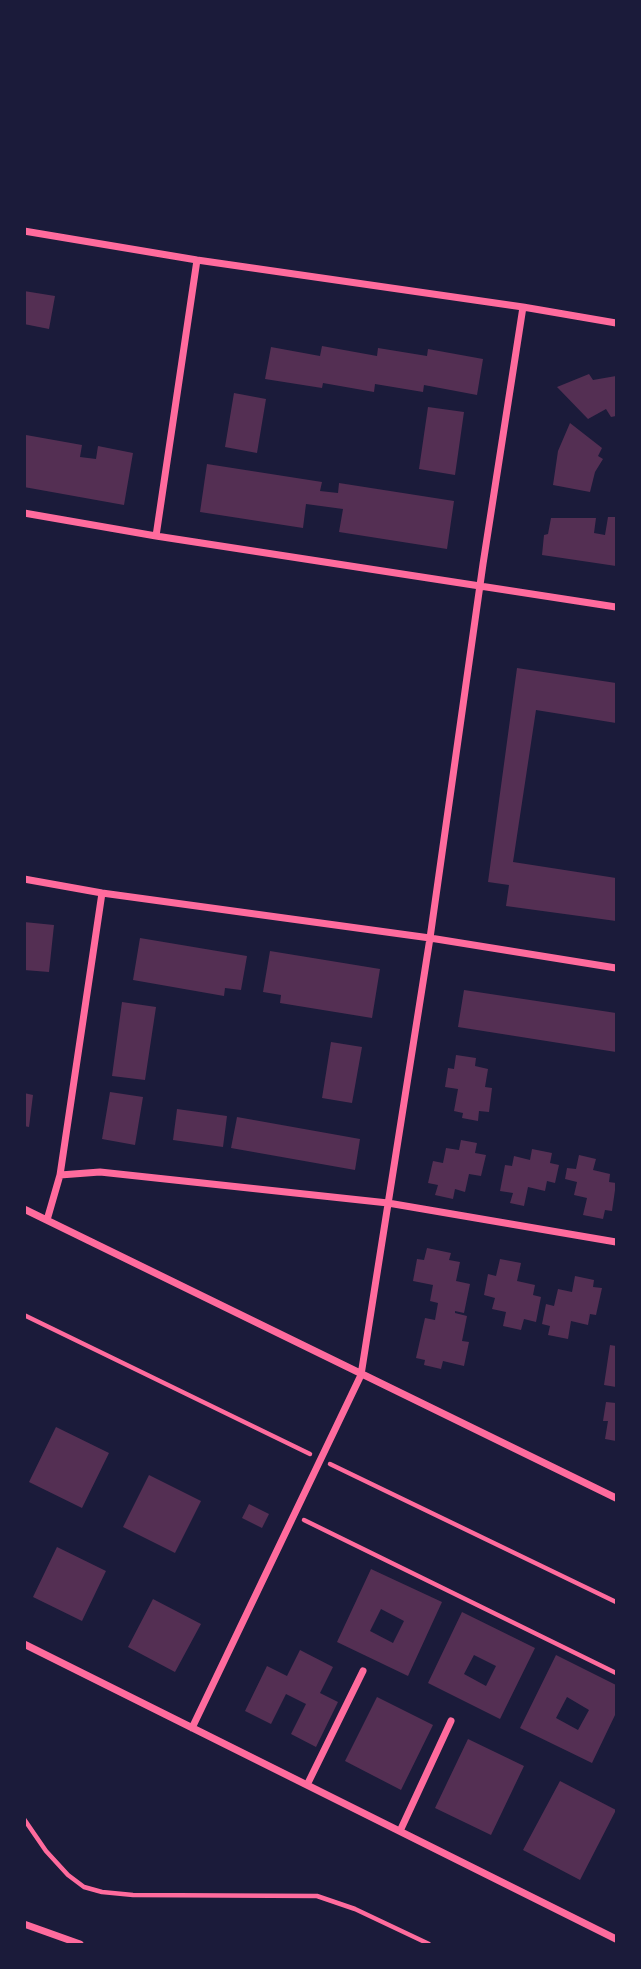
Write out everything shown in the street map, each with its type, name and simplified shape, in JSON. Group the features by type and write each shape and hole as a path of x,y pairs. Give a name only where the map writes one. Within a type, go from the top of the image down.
{"street":[{"path":"24,231 197,260 617,323"},
{"path":"156,536 197,260"},
{"path":"192,1728 361,1375 430,938 523,307"},
{"path":"24,513 617,607"},
{"path":"24,879 102,893 430,938 617,968"},
{"path":"47,1220 60,1175 102,893"},
{"path":"60,1175 100,1172 388,1203 617,1241"},
{"path":"24,1209 617,1498"},
{"path":"24,1644 617,1939"},
{"path":"307,1785 363,1671"},
{"path":"400,1831 451,1721"},
{"path":"24,1924 80,1944"}],"path":[{"path":"294,1514 617,1673"},
{"path":"24,1819 46,1852 68,1875 84,1886 102,1892 132,1895 317,1896 355,1909 429,1944"}],"building":[{"path":"24,291 55,296 49,329 24,324"},
{"path":"322,346 377,356 378,348 427,356 428,349 483,359 477,395 424,385 423,392 375,384 374,392 323,383 322,388 265,379 271,347 320,356"},
{"path":"589,374 593,380 616,376 616,416 611,417 606,409 588,419 557,387"},
{"path":"234,393 266,399 257,453 225,447"},
{"path":"428,407 464,412 455,475 419,469"},
{"path":"570,423 602,448 598,456 603,459 595,472 590,492 553,485 558,451"},
{"path":"26,435 82,445 80,457 96,459 98,446 133,453 124,505 24,487"},
{"path":"207,464 322,482 320,491 338,493 339,483 454,501 447,549 339,532 343,509 306,504 303,528 200,512"},
{"path":"608,517 616,517 616,566 542,555 544,535 548,534 551,518 596,518 594,533 605,535"},
{"path":"517,668 616,683 616,723 536,710 513,862 616,878 616,921 506,906 509,885 488,882"},
{"path":"24,922 54,925 49,972 24,970"},
{"path":"140,938 247,956 241,990 225,988 224,996 133,980"},
{"path":"270,951 380,969 372,1018 280,1003 281,995 263,992"},
{"path":"464,990 616,1013 616,1052 458,1027"},
{"path":"122,1002 156,1007 145,1080 112,1076"},
{"path":"331,1042 362,1047 352,1103 322,1098"},
{"path":"456,1055 476,1058 475,1066 488,1069 485,1087 492,1088 489,1112 479,1111 478,1121 462,1118 463,1113 454,1111 458,1089 445,1087 448,1068 454,1069"},
{"path":"110,1092 143,1097 135,1145 102,1139"},
{"path":"24,1093 33,1095 29,1127 24,1126"},
{"path":"177,1109 227,1116 223,1147 173,1140"},
{"path":"237,1117 360,1139 355,1170 231,1148"},
{"path":"461,1140 477,1143 475,1153 486,1155 481,1176 469,1174 465,1192 455,1189 453,1199 435,1195 438,1185 428,1183 433,1161 443,1163 446,1148 459,1150"},
{"path":"532,1149 552,1153 550,1163 559,1165 555,1183 547,1181 545,1191 528,1187 524,1206 510,1203 513,1193 500,1191 505,1165 512,1166 514,1156 530,1160"},
{"path":"579,1155 596,1159 593,1170 610,1174 609,1182 616,1183 612,1211 605,1210 603,1219 583,1215 587,1198 574,1195 577,1182 565,1179 567,1168 576,1169"},
{"path":"427,1248 451,1253 449,1260 460,1262 456,1281 470,1284 464,1313 455,1311 467,1316 462,1341 469,1342 464,1366 443,1361 441,1369 424,1365 425,1360 416,1358 425,1318 435,1320 438,1303 430,1301 433,1285 413,1281 417,1259 424,1260"},
{"path":"500,1259 521,1263 517,1281 535,1285 533,1295 541,1297 536,1322 524,1319 521,1330 503,1326 506,1312 492,1309 495,1298 484,1295 488,1274 496,1276"},
{"path":"575,1276 594,1280 593,1287 602,1288 596,1315 590,1314 588,1325 571,1321 568,1339 548,1335 550,1326 542,1324 546,1304 554,1306 558,1289 572,1292"},
{"path":"610,1345 616,1346 616,1387 604,1385"},
{"path":"606,1402 616,1403 616,1441 605,1439 608,1421 603,1421"},
{"path":"56,1427 109,1453 82,1508 29,1482"},
{"path":"149,1475 201,1501 175,1553 123,1527"},
{"path":"249,1504 269,1514 262,1528 242,1518"},
{"path":"57,1547 106,1571 82,1621 33,1597"},
{"path":"371,1569 442,1602 408,1676 337,1642","holes":["381,1609 404,1621 393,1643 370,1631"]},
{"path":"153,1599 201,1624 175,1672 128,1647"},
{"path":"462,1612 535,1648 500,1719 428,1683","holes":["474,1655 496,1666 486,1686 464,1674"]},
{"path":"300,1650 333,1667 320,1693 338,1702 316,1747 291,1734 306,1704 286,1694 271,1724 245,1711 267,1666 287,1676"},
{"path":"556,1655 616,1685 616,1713 592,1763 520,1728","holes":["567,1697 589,1710 578,1730 556,1718"]},
{"path":"377,1697 433,1725 401,1790 345,1761"},
{"path":"468,1739 524,1766 491,1835 435,1808"},
{"path":"560,1781 616,1810 580,1880 523,1850"}]}
